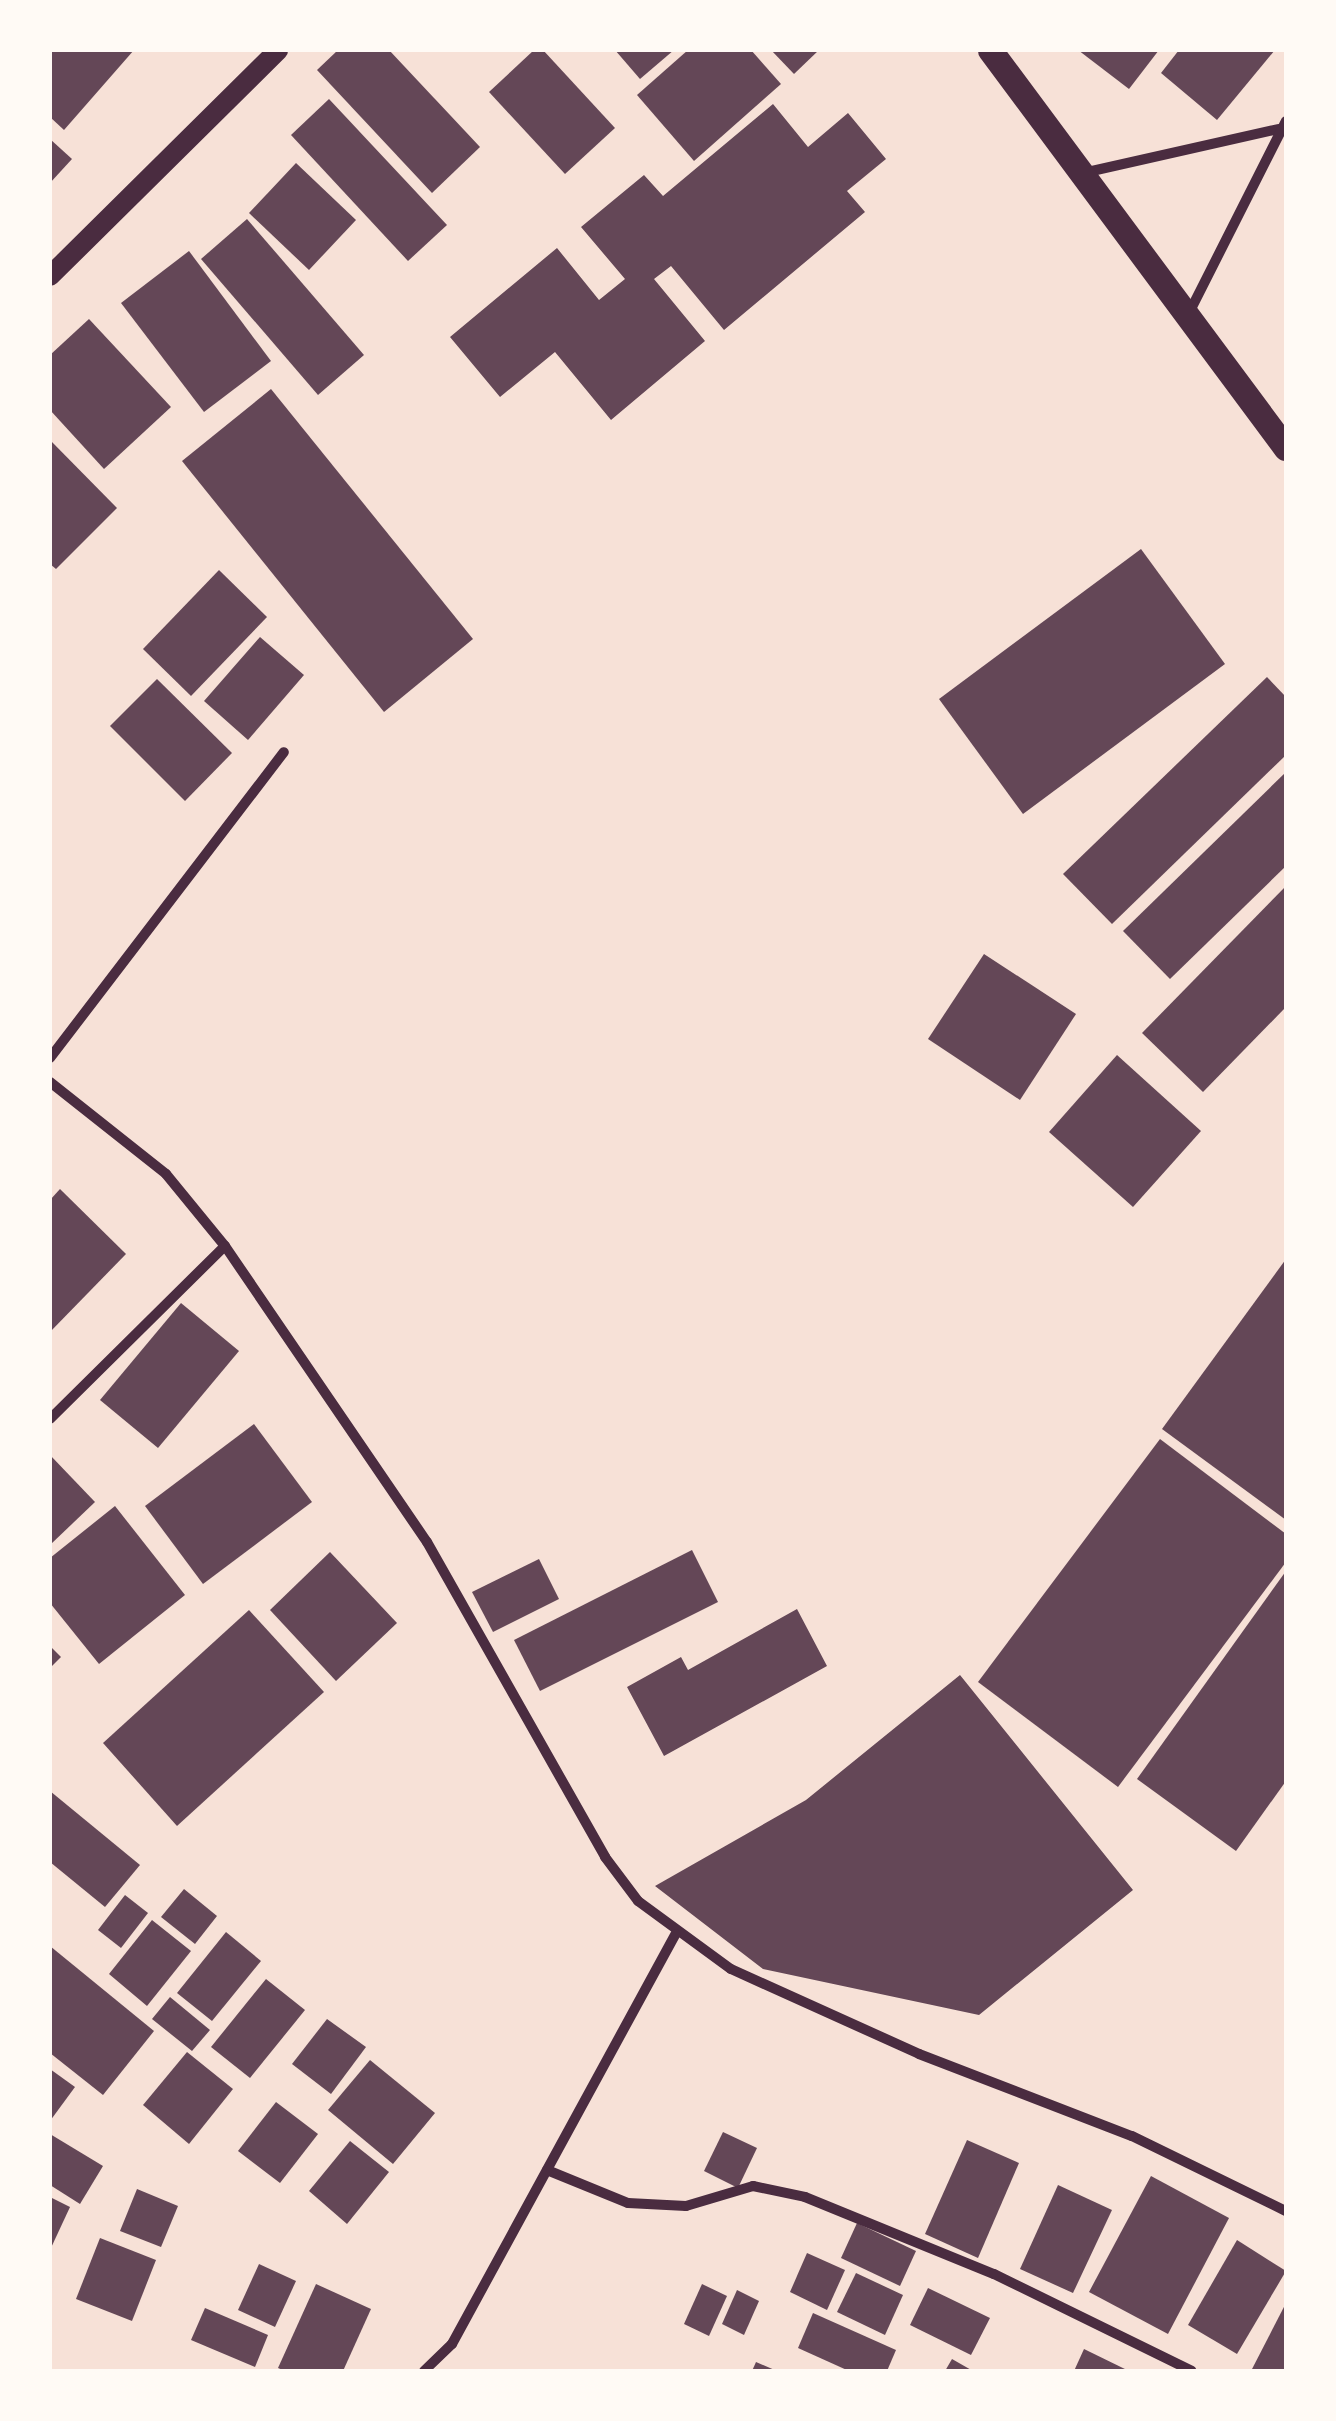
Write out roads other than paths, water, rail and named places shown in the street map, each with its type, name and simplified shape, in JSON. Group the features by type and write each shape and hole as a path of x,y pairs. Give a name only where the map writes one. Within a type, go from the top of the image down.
{"main road":[{"path":"50,276 278,50"},
{"path":"990,50 1286,448"}],"street":[{"path":"1082,174 1282,125"},
{"path":"1188,316 1282,125"},
{"path":"50,1058 284,752"},
{"path":"50,1082 166,1174 225,1246 427,1542 605,1857 638,1900 676,1934 800,2000 1132,2136 1286,2211"},
{"path":"50,1419 225,1246"},
{"path":"424,2371 452,2344 676,1934"},
{"path":"547,2170 628,2203 686,2206 753,2186 805,2197 994,2274 1192,2371"}]}
